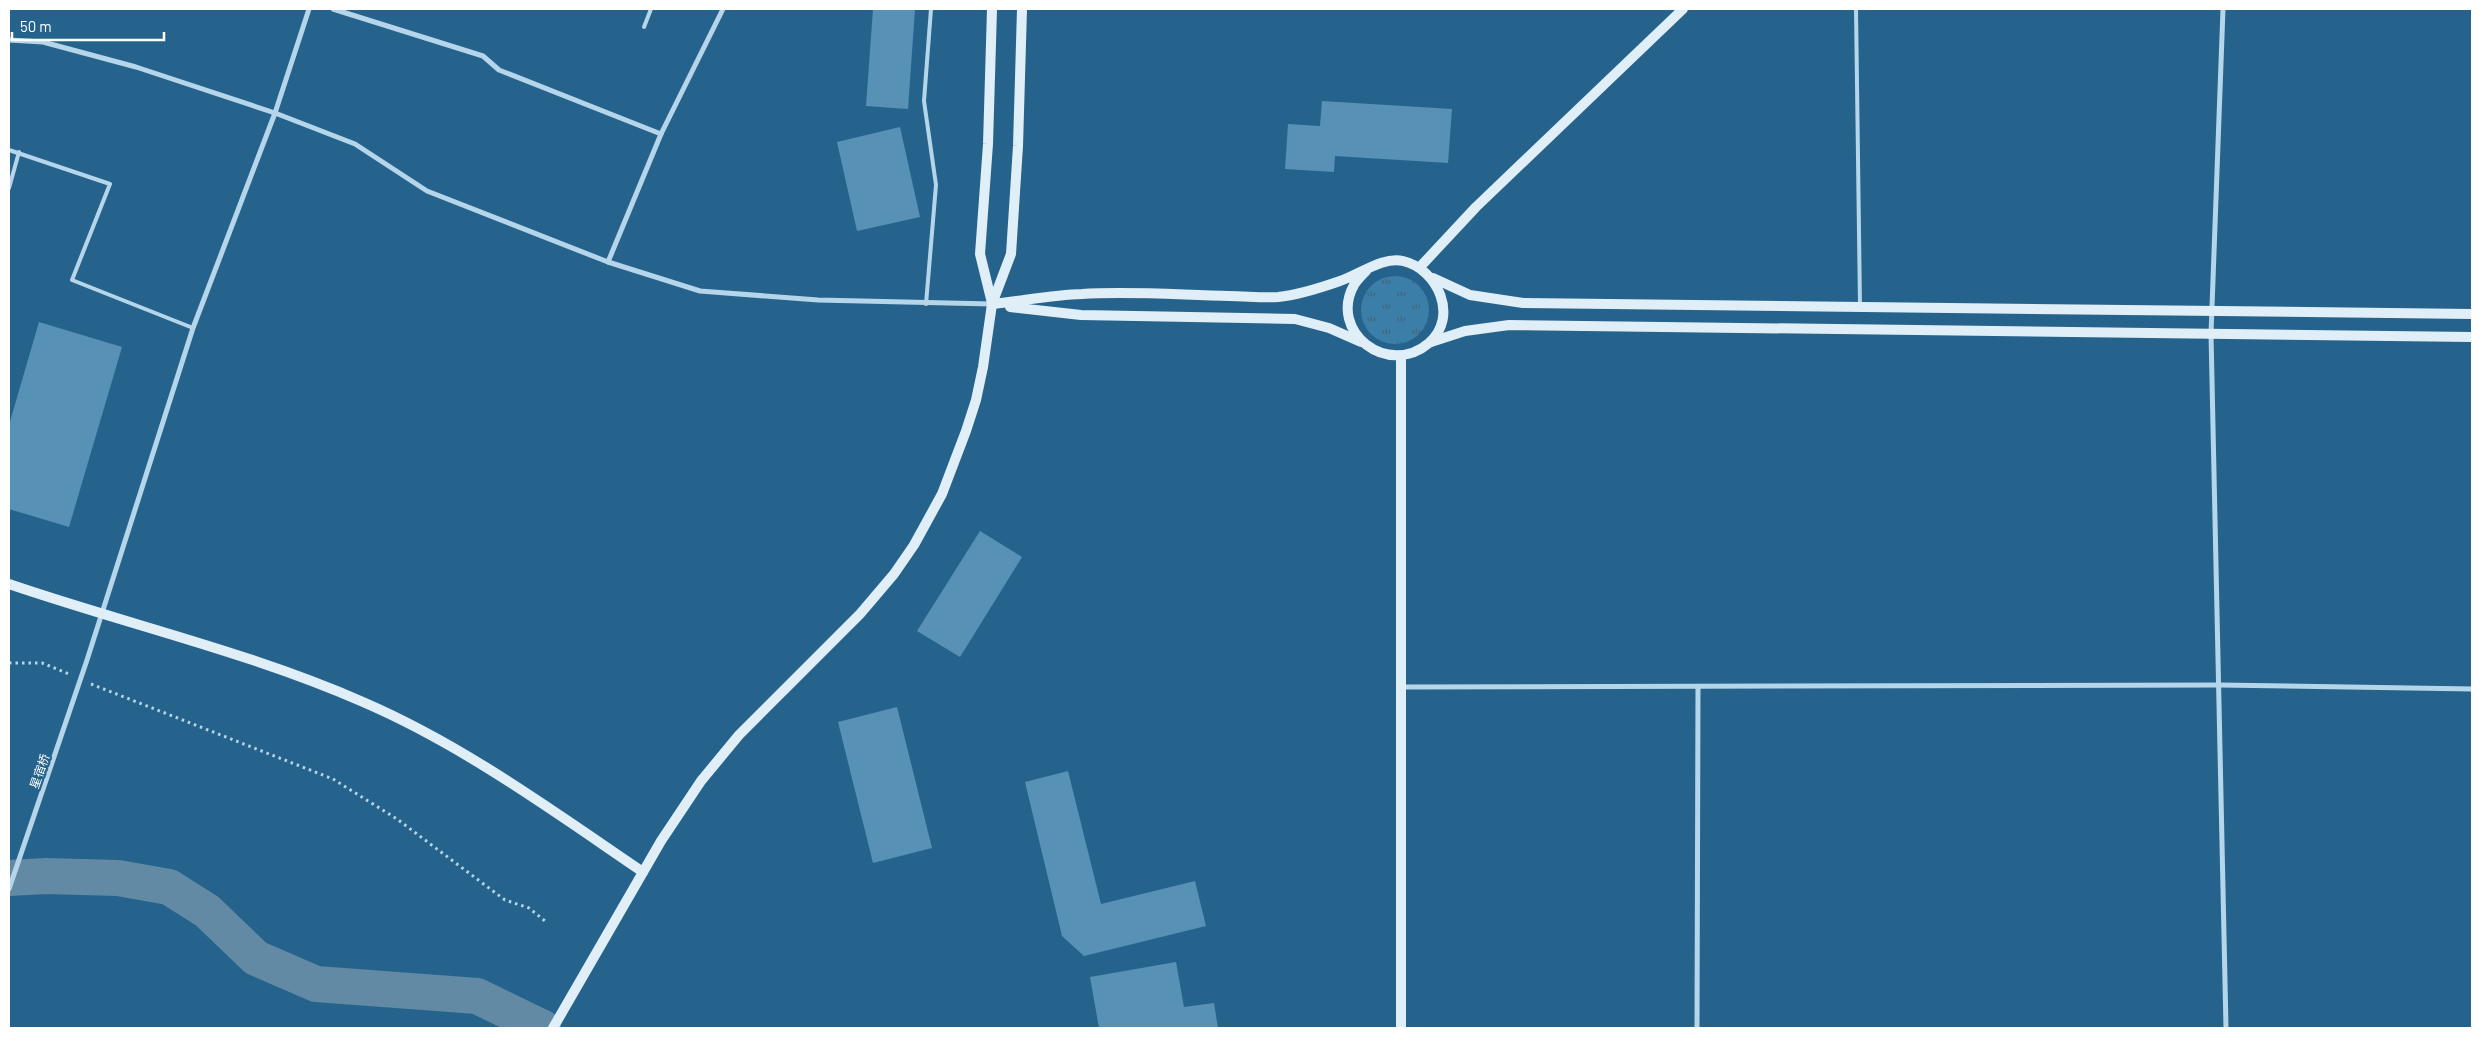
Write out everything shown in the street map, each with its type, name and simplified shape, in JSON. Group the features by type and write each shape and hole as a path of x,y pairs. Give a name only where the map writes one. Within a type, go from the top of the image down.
{"main road":[{"path":"992,9 988,144 980,254 992,304"},
{"path":"553,1028 628,897 683,807 721,756 860,614 894,574 914,545 942,494 966,432 984,367 992,304 1011,254 1022,9"},
{"path":"1420,267 1476,207 1683,9"},
{"path":"992,304 1081,294 1278,297 1312,290 1366,271 1383,262 1402,261 1420,267 1433,278 1470,295 1523,303 2472,314"},
{"path":"1362,343 1350,324 1348,303 1354,285 1366,271"},
{"path":"1431,342 1440,328 1444,312 1441,294 1433,278"},
{"path":"992,304 1081,314 1295,319 1329,328 1362,343 1380,354 1401,356 1417,352 1431,342 1465,331 1509,325 2472,337"},
{"path":"1401,356 1402,1028"},
{"path":"9,584 252,660 308,680 385,712 473,760 643,872"}],"street":[{"name":"星宿桥","path":"9,889 87,660 193,328 275,112 310,9"},
{"path":"333,9 483,56 499,70 661,134"},
{"path":"608,262 661,134 723,9"},
{"path":"2223,9 2212,334 2226,1028"},
{"path":"9,40 43,42 136,67 275,112 354,144 427,191 608,262 700,291 818,300 926,304 992,304"},
{"path":"1401,687 2219,686 2472,689"},
{"path":"1697,1028 1698,687"}],"lane":[{"path":"644,27 651,9"},
{"path":"926,304 936,184 924,101 930,9"},
{"path":"1856,9 1860,307"},
{"path":"9,150 110,184 72,280 193,328"},
{"path":"9,188 19,152"}],"path":[{"path":"9,664 42,663 76,678"},
{"path":"85,681 333,779 398,819 506,900 529,908 545,921"}],"green space":[{"path":"1388,276 1402,276 1414,281 1424,291 1429,303 1429,317 1424,329 1414,339 1402,344 1388,344 1376,339 1366,329 1361,317 1361,303 1366,291 1376,281"}],"building":[{"path":"873,9 915,9 908,109 866,106"},
{"path":"1322,101 1452,109 1448,163 1335,156 1334,172 1285,169 1288,124 1320,126"},
{"path":"900,127 920,217 857,231 837,142"},
{"path":"39,322 122,347 69,527 9,509 9,425"},
{"path":"980,531 1022,557 960,657 917,631"},
{"path":"897,707 932,848 873,863 838,722"},
{"path":"1068,771 1101,904 1195,881 1206,926 1084,956 1062,936 1025,782"},
{"path":"1176,962 1184,1007 1214,1003 1218,1028 1099,1028 1090,977"}],"waterway":[{"path":"9,878 46,876 118,878 169,887 207,911 256,958 316,984 477,996 543,1028"}]}
